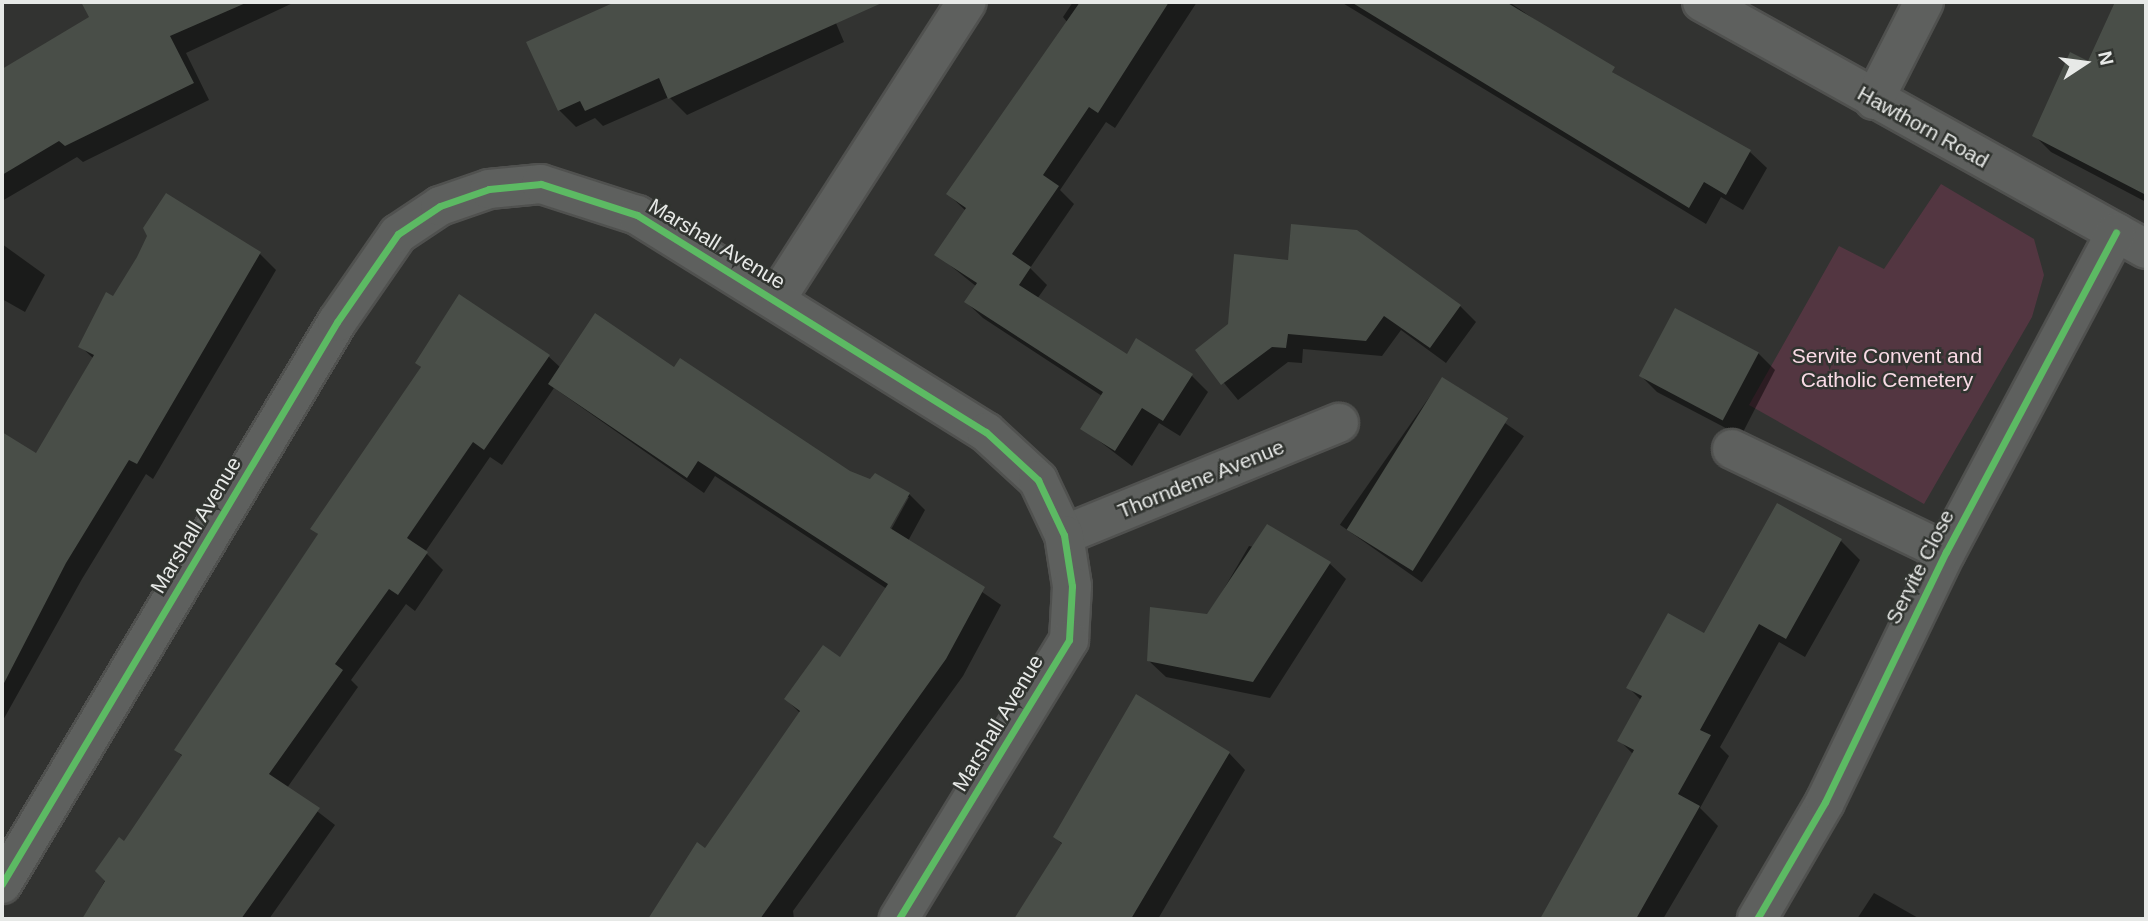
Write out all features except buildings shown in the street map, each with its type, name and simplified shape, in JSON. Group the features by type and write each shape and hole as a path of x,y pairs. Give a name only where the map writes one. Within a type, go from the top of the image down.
{"street":[{"name":"Marshall Avenue","path":"776,299 967,2"},
{"name":"Hawthorn Road","path":"1702,2 2131,241"},
{"path":"1874,100 1924,2"},
{"name":"Marshall Avenue","path":"2,884 337,322 398,234 440,206 477,193 541,184 637,215 986,432 1038,480 1064,535 1072,586 1069,640 899,919"},
{"name":"Servite Close","path":"1757,919 1825,802 1946,552 2131,241"},
{"name":"Thorndene Avenue","path":"1064,535 1339,423"},
{"name":"Servite Close","path":"1732,449 1946,552"}],"green space":[{"name":"Servite Convent and Catholic Cemetery","path":"1941,184 2034,239 2044,275 2032,317 1924,504 1749,405 1839,246 1884,269"}],"cycle path":[{"path":"2,884 337,322 398,234 440,206 489,189 541,184 637,215 986,432 1038,480 1064,535 1072,586 1069,640 899,919"},
{"path":"1757,919 1825,802 1946,552 2116,232"}]}
